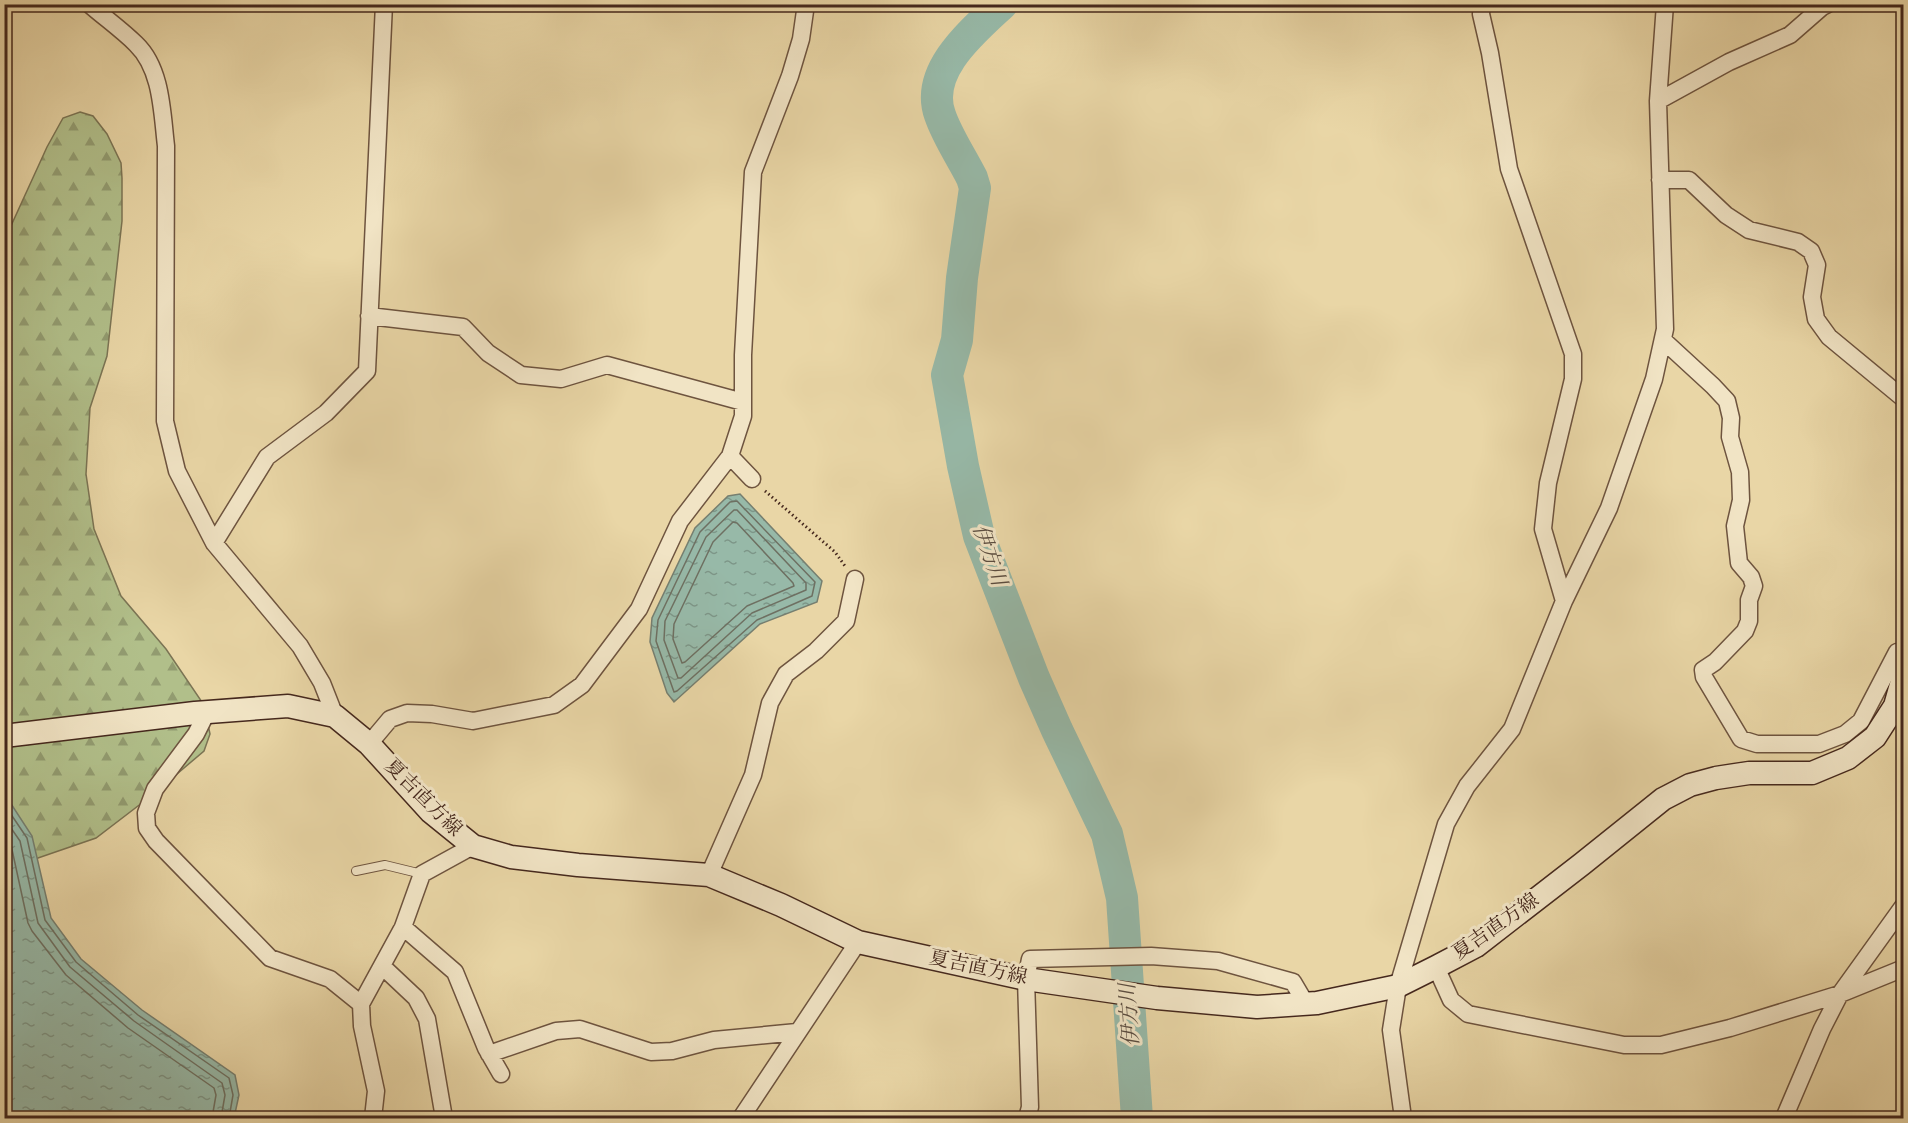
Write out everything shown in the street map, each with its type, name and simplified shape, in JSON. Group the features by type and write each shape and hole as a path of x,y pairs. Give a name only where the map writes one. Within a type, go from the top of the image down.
{"main road":[{"name":"夏吉直方線","path":"4,736 207,712 288,706 335,716 369,744 431,812 472,846 511,857 578,865 709,874 782,905 858,942 1026,979 1157,998 1257,1006 1306,1004 1398,986 1436,967 1476,946 1663,799 1690,785 1749,772 1812,772 1848,758 1875,737 1895,706 1904,674"}],"street":[{"path":"89,4 138,46 152,69 161,101 166,146 165,421 177,471 214,543 300,646 322,683 335,716"},
{"path":"214,543 267,457 326,413 367,371 384,4"},
{"path":"369,744 390,719 406,713 432,714 473,721 554,705 582,685 639,609 680,521 730,456 743,416 743,355 753,172 790,76 801,39 806,4"},
{"path":"1482,4 1509,170 1573,354 1573,379 1548,483 1543,529 1564,601"},
{"path":"1403,1119 1391,1030 1398,986 1446,824 1467,786 1512,729 1564,601 1609,508 1654,379 1665,329 1658,101 1665,4"},
{"path":"1658,101 1729,62 1790,35 1828,4"},
{"path":"1660,180 1689,180 1726,214 1749,230 1798,242 1811,251 1817,265 1812,297 1816,319 1829,337 1904,399"},
{"path":"369,316 463,327 488,353 521,375 561,379 607,365 743,402"},
{"path":"1663,340 1727,401 1731,418 1730,437 1740,472 1741,500 1735,526 1739,563 1751,577 1754,586 1749,600 1749,621 1745,631 1715,662 1703,670 1704,677 1741,740 1757,744 1819,744 1845,734 1862,722 1900,653 1904,636"},
{"path":"730,456 752,479"},
{"path":"709,874 753,775 770,703 786,674 816,651 846,621 855,579"},
{"path":"207,712 196,734 155,789 146,813 147,828 156,841 270,958 330,979 361,1004"},
{"path":"374,1119 376,1090 362,1026 361,1004 403,927 422,874 472,846"},
{"path":"1784,1119 1821,1029 1840,994 1904,905"},
{"path":"403,927 455,972 489,1054 501,1074"},
{"path":"741,1119 858,942"},
{"path":"1027,1119 1030,1107 1026,979 1030,959 1151,956 1218,961 1293,982 1306,1004"},
{"path":"382,966 416,998 427,1019 444,1119"},
{"path":"1436,967 1451,1000 1468,1014 1624,1046 1661,1045 1730,1028 1840,994 1904,968"},
{"path":"489,1054 556,1031 580,1029 651,1052 672,1051 714,1040 797,1032"}],"lane":[{"path":"356,871 385,866 422,874"}],"path":[{"path":"752,479 835,552 855,579"}],"green space":[{"path":"80,112 93,116 107,134 121,163 122,178 122,221 107,356 90,408 86,474 94,529 121,596 166,649 204,705 210,734 204,751 96,838 38,858 5,862 5,239 47,147 63,118"}],"water":[{"path":"740,494 822,581 817,602 760,624 674,702 667,693 650,642 652,618 695,528 728,496"},
{"path":"4,793 32,836 51,918 81,959 142,1010 235,1075 239,1095 234,1118 43,1118 5,1113"}],"waterway":[{"name":"伊方川","path":"1002,4 965,39 945,68 939,83 937,99 940,115 975,188 962,278 957,340 947,375 963,466 979,536 1034,678 1107,834 1122,898 1137,1118"}]}
